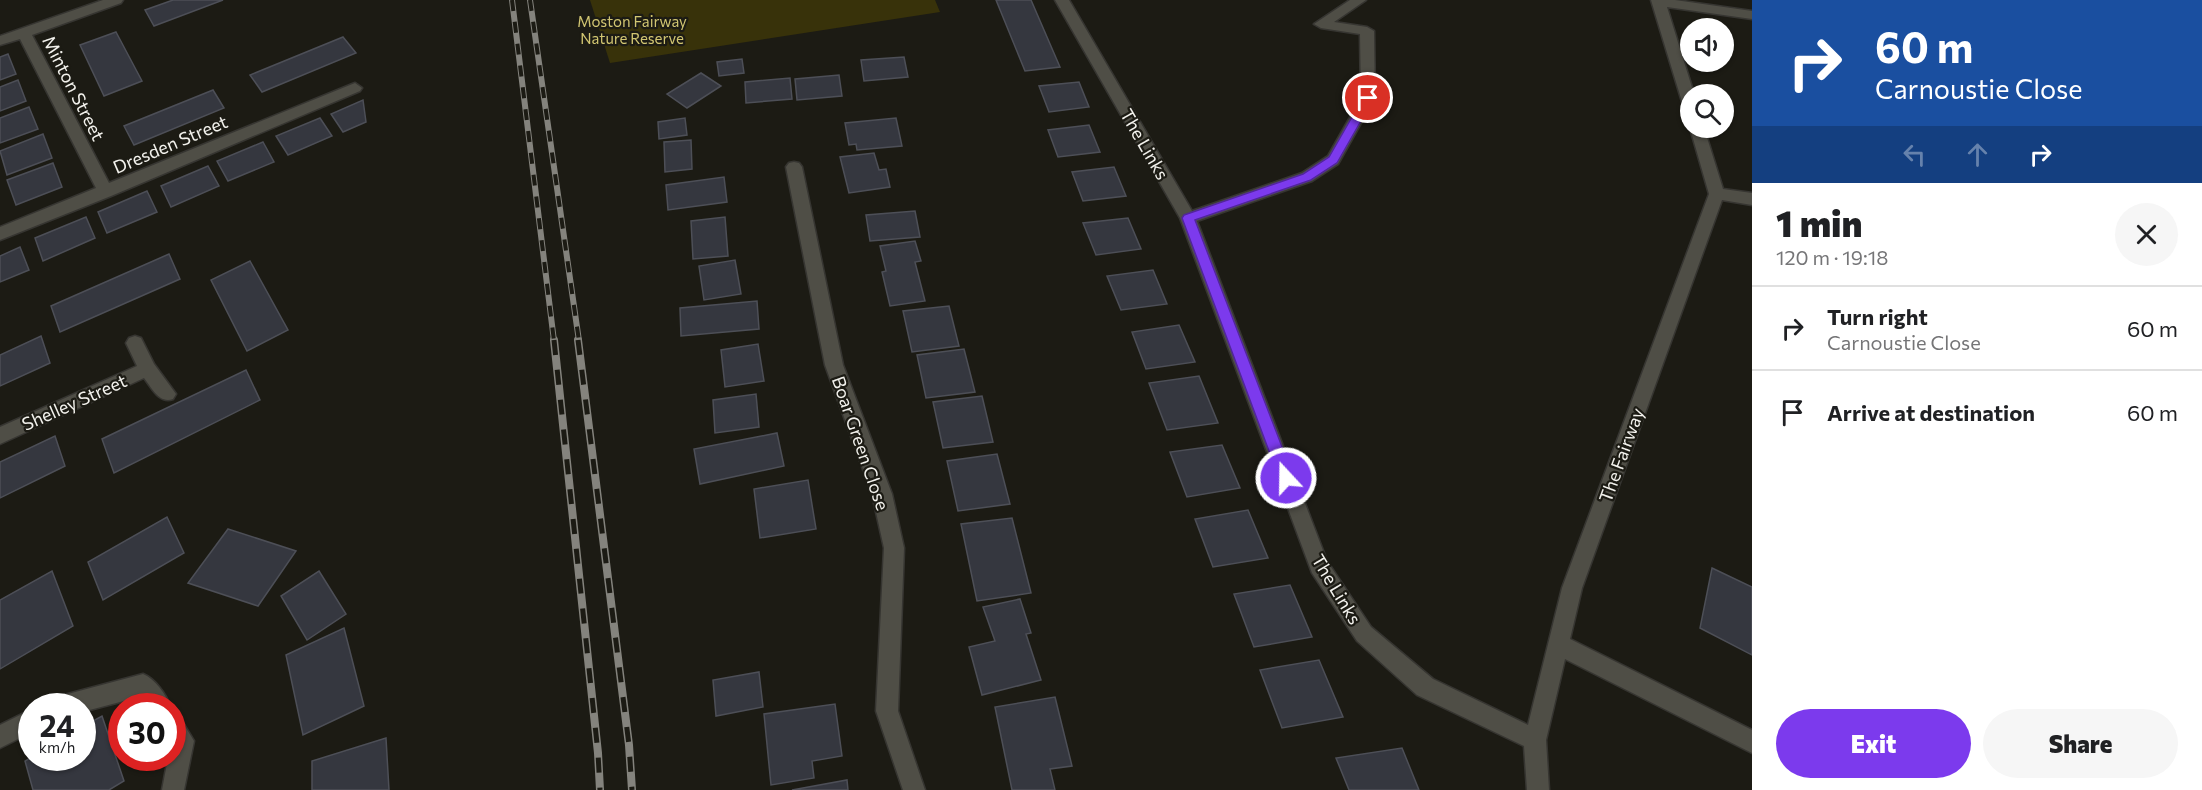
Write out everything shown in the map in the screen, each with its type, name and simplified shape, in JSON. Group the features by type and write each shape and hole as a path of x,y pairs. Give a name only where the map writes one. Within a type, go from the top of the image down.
{"street":[{"path":"0,41 116,0"},
{"name":"The Links","path":"1062,0 1188,218 1319,566 1364,634 1425,687 1535,740"},
{"path":"1188,218 1307,177 1333,160 1368,98 1367,31 1321,24 1359,0"},
{"path":"1684,84 1659,1 1752,15"},
{"name":"Minton Street","path":"24,33 106,192"},
{"name":"Dresden Street","path":"0,234 355,88"},
{"path":"1700,138 1717,194 1752,199"},
{"name":"Boar Green Close","path":"794,166 834,365 882,494 894,548 887,711 914,790"},
{"name":"The Fairway","path":"1538,790 1535,740 1572,588 1717,194"},
{"name":"Shelley Street","path":"135,343 147,369 167,394"},
{"name":"Shelley Street","path":"0,436 147,369"},
{"path":"1558,644 1752,742"},
{"path":"113,693 143,685 149,693"},
{"path":"0,737 18,727"},
{"path":"173,790 177,771"}],"green space":[{"name":"Moston Fairway Nature Reserve","path":"590,0 935,0 940,12 610,63"}],"building":[{"path":"173,0 223,0 154,26 145,10"},
{"path":"996,0 1031,0 1060,67 1025,71"},
{"path":"116,32 142,81 104,96 80,45"},
{"path":"343,37 356,53 262,92 250,75"},
{"path":"8,54 16,74 0,80 0,57"},
{"path":"904,57 908,77 864,81 861,60"},
{"path":"742,59 744,73 719,76 717,62"},
{"path":"701,73 721,86 687,108 667,94"},
{"path":"839,75 842,96 797,100 795,79"},
{"path":"790,78 792,99 746,103 745,82"},
{"path":"18,80 26,101 0,111 0,87"},
{"path":"1079,82 1089,107 1049,112 1039,86"},
{"path":"213,90 224,108 134,145 124,126"},
{"path":"363,100 366,122 343,132 331,114"},
{"path":"29,107 38,129 0,143 0,118"},
{"path":"320,118 332,136 288,155 276,136"},
{"path":"685,118 687,135 659,139 658,122"},
{"path":"896,118 902,146 857,150 856,144 849,145 845,123"},
{"path":"1089,125 1100,152 1058,157 1048,130"},
{"path":"43,134 52,158 7,175 0,151"},
{"path":"691,140 692,169 665,172 664,142"},
{"path":"263,142 274,162 228,181 217,161"},
{"path":"874,153 879,170 886,169 890,187 849,193 840,157"},
{"path":"53,163 62,187 16,205 7,180"},
{"path":"208,166 219,186 171,207 161,186"},
{"path":"1114,167 1126,196 1083,201 1072,172"},
{"path":"724,177 727,202 668,210 666,185"},
{"path":"147,191 157,212 107,233 98,212"},
{"path":"915,211 920,237 870,241 866,215"},
{"path":"86,217 95,238 43,261 35,238"},
{"path":"725,217 728,256 693,259 691,221"},
{"path":"1128,218 1141,249 1096,255 1083,223"},
{"path":"915,241 921,261 915,262 925,301 890,306 882,272 886,271 880,246"},
{"path":"20,247 29,270 0,282 0,256"},
{"path":"169,254 180,279 60,332 51,306"},
{"path":"735,260 741,294 704,300 699,266"},
{"path":"250,261 288,330 247,351 211,280"},
{"path":"1153,270 1167,304 1121,310 1107,276"},
{"path":"757,301 759,329 681,336 680,308"},
{"path":"949,306 959,346 912,352 903,311"},
{"path":"1179,325 1195,362 1146,369 1132,332"},
{"path":"41,336 50,363 0,386 0,355"},
{"path":"758,344 764,381 725,387 721,350"},
{"path":"964,349 975,392 926,398 917,355"},
{"path":"246,370 260,400 114,473 102,439"},
{"path":"1199,376 1218,423 1167,430 1149,383"},
{"path":"756,394 759,427 715,433 713,400"},
{"path":"982,396 993,442 943,448 933,402"},
{"path":"777,433 784,466 700,484 694,449"},
{"path":"55,436 65,466 0,498 0,462"},
{"path":"1222,445 1240,488 1187,497 1170,452"},
{"path":"997,454 1010,504 958,511 947,461"},
{"path":"808,480 816,529 760,538 754,489"},
{"path":"1248,510 1268,558 1213,567 1195,519"},
{"path":"167,517 184,553 103,600 88,562"},
{"path":"1012,518 1031,593 977,601 961,524"},
{"path":"228,529 296,551 258,606 188,583"},
{"path":"1712,568 1752,587 1752,655 1700,628"},
{"path":"52,571 73,626 0,669 0,600"},
{"path":"319,571 346,614 307,640 281,596"},
{"path":"1290,585 1312,637 1254,647 1234,594"},
{"path":"1020,599 1031,633 1026,634 1041,680 982,695 969,647 995,641 983,607"},
{"path":"344,628 364,706 303,735 286,655"},
{"path":"1319,660 1343,717 1282,728 1260,670"},
{"path":"759,672 763,707 716,716 713,680"},
{"path":"1055,697 1072,766 1050,769 1055,790 1012,790 995,707"},
{"path":"835,704 842,756 812,761 814,778 771,785 764,714"},
{"path":"102,716 108,734 108,771 121,771 124,781 109,790 33,790 28,771 96,771 96,719"},
{"path":"386,738 389,790 312,790 312,761"},
{"path":"1402,748 1419,790 1349,790 1336,758"},
{"path":"847,780 848,790 792,790"}],"railway":[{"path":"512,0 554,341"},
{"path":"530,0 579,341"},
{"path":"554,340 600,790"},
{"path":"578,340 629,745 632,790"}],"route":[{"path":"1286,478 1188,218 1307,177 1333,160 1368,98"}]}
